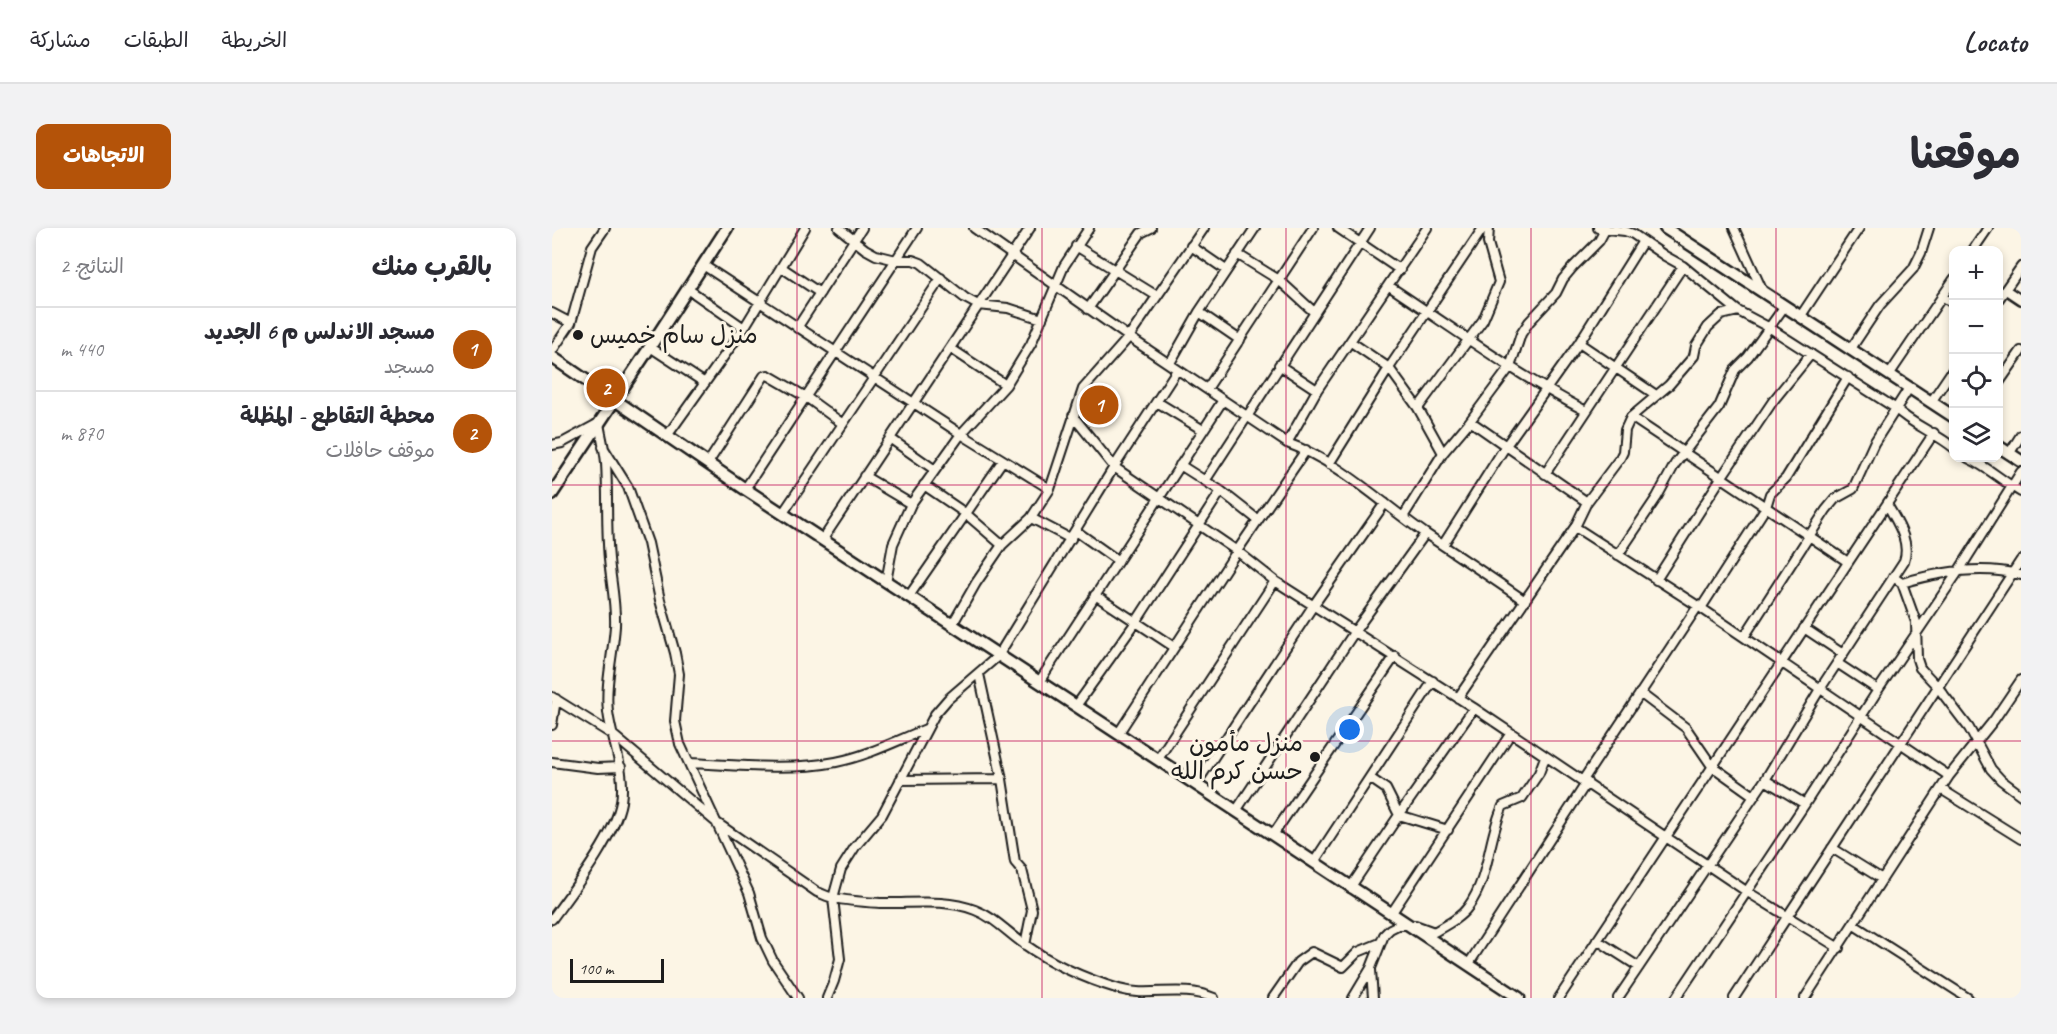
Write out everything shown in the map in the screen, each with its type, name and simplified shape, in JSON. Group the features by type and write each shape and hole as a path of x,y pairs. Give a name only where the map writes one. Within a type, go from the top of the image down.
{"street":[{"path":"552,494 727,228"},
{"path":"667,436 744,328 805,228"},
{"path":"839,228 876,255 921,263 965,298 978,305 1008,308 1042,319"},
{"path":"797,328 862,228"},
{"path":"745,489 917,228"},
{"path":"975,228 1129,337 1287,443 1306,450 1329,464 1425,534 1525,601"},
{"path":"823,539 1029,228"},
{"path":"886,582 893,544 910,504 961,434 1006,385 1031,344 1064,266 1089,228"},
{"path":"1088,309 1142,233 1151,228"},
{"path":"952,625 1002,544 1031,518 1050,489 1083,388 1129,337 1204,228"},
{"path":"1170,363 1199,312 1255,228"},
{"path":"1207,389 1313,228"},
{"path":"1338,228 1401,270"},
{"path":"1205,481 1370,228"},
{"path":"1287,443 1317,390 1401,270 1427,228"},
{"path":"1329,464 1389,368 1483,228"},
{"path":"1418,408 1483,320 1499,282 1488,243 1489,228"},
{"path":"1665,228 1949,414"},
{"path":"1734,228 1764,294"},
{"path":"1800,317 1859,228"},
{"path":"1850,350 1880,305 1913,269 1929,228"},
{"path":"1975,246 1988,228"},
{"path":"1403,517 1443,453 1510,367 1521,334 1556,293 1563,279 1573,267 1599,241 1603,229 1628,231 1683,266 1738,311 1770,328 1848,377 1895,408 1910,422 1934,433 1949,445"},
{"path":"552,351 571,323 585,267 599,230"},
{"path":"1443,545 1505,447 1578,343 1643,241"},
{"path":"1076,246 1157,296"},
{"path":"1191,246 1226,270"},
{"path":"1238,254 1279,280 1314,312"},
{"path":"703,265 874,378 1050,489"},
{"path":"1545,474 1683,266"},
{"path":"781,267 819,293"},
{"path":"2003,294 2021,267"},
{"path":"783,513 941,278"},
{"path":"1889,375 1949,285"},
{"path":"1389,286 1546,390 1586,411"},
{"path":"688,290 744,328"},
{"path":"2006,290 2021,300"},
{"path":"1942,296 1949,301"},
{"path":"1618,555 1652,504 1683,451 1719,407 1740,363 1748,357 1784,307"},
{"path":"1458,698 1575,527 1587,502 1620,458 1623,452 1625,430 1631,417 1669,385 1694,356 1696,346 1708,327 1721,315 1738,311"},
{"path":"1199,312 1240,339"},
{"path":"552,313 571,323"},
{"path":"1351,342 1389,368 1418,408 1443,453"},
{"path":"1578,343 1656,395"},
{"path":"650,347 705,383"},
{"path":"950,348 1006,385"},
{"path":"2003,377 2021,351"},
{"path":"1656,580 1773,401 1811,354"},
{"path":"552,357 745,489 1519,998"},
{"path":"1279,365 1317,390"},
{"path":"826,998 840,959 833,898 841,869 855,847 882,815 934,714 998,656 1114,467 1178,370"},
{"path":"1931,402 1949,374"},
{"path":"708,463 764,376 768,375 806,397 843,424"},
{"path":"1468,965 1640,693 1766,507 1770,494 1786,478 1848,377"},
{"path":"1744,637 1831,502 1853,489 1874,443 1909,388"},
{"path":"1039,682 1223,400"},
{"path":"1157,402 1203,430"},
{"path":"1073,416 1114,467 1237,551 1275,581 1395,656 1545,757 1585,781 1746,891 1839,948"},
{"path":"1631,417 1848,562"},
{"path":"1470,421 1587,502"},
{"path":"552,445 562,443 599,423"},
{"path":"554,914 572,893 612,829 621,802 621,767 608,712 608,682 615,626 615,599 609,558 606,461 599,423"},
{"path":"1559,998 1934,433"},
{"path":"2009,454 2021,435"},
{"path":"891,439 935,470"},
{"path":"603,447 628,487 648,543 679,674 675,721 680,744 749,893 762,938 773,961 798,998"},
{"path":"1118,734 1306,450"},
{"path":"2003,450 2021,461"},
{"path":"909,596 1003,460"},
{"path":"1977,462 2021,492"},
{"path":"1180,465 1221,490 1258,520"},
{"path":"1676,998 1958,572 2021,472"},
{"path":"864,476 910,504"},
{"path":"924,485 965,513 1002,544"},
{"path":"1076,706 1136,622 1221,490"},
{"path":"1196,784 1385,503"},
{"path":"1618,998 1765,780 1820,689 1905,561 1907,550 1905,539 1887,504"},
{"path":"1031,518 1074,535 1117,560"},
{"path":"1575,527 1700,607 1949,776"},
{"path":"1236,811 1355,631 1425,534"},
{"path":"1734,998 2021,560"},
{"path":"1902,583 1980,570 2021,575"},
{"path":"1893,577 1902,583 1916,622 1917,658 1920,668 1937,686 1977,742 1991,769 2021,795"},
{"path":"1158,759 1275,581"},
{"path":"1095,595 1174,647"},
{"path":"1804,628 1843,654"},
{"path":"1273,835 1395,656"},
{"path":"1837,663 1878,690"},
{"path":"979,674 1002,779 1015,862 1022,870 1032,910 1025,945"},
{"path":"1805,998 1949,776 1977,742 2021,680"},
{"path":"1314,862 1433,681"},
{"path":"1640,693 1686,728 1712,766 1754,796"},
{"path":"552,725 554,698 614,735 717,823 808,888 833,898 879,903 937,902 959,905 986,916 1025,945 1083,976 1123,990 1196,992 1214,998"},
{"path":"1350,888 1474,708"},
{"path":"689,763 809,767 864,755 926,729"},
{"path":"1353,998 1371,968 1380,943 1390,929 1398,926 1399,920 1448,830 1511,734"},
{"path":"1399,920 1434,932 1455,919 1469,906 1479,888 1495,826 1503,806 1522,798 1539,773 1545,757"},
{"path":"552,762 598,768 621,767"},
{"path":"1370,778 1386,789 1399,815 1448,830"},
{"path":"900,780 1002,779"},
{"path":"1765,780 1805,804"},
{"path":"1941,789 2021,839"},
{"path":"1832,848 1882,879"},
{"path":"1854,925 1968,998"},
{"path":"1597,940 1639,967"},
{"path":"1273,998 1298,962 1312,952 1343,967 1358,952 1380,943"},
{"path":"1371,968 1373,998"}],"place":[{"name":"منزل سام خميس","path":"578,335"},
{"name":"محطة التقاطع - المظلة","path":"606,388"},
{"name":"مسجد الاندلس م 6 الجديد","path":"1099,405"},
{"name":"منزل مأمون حسن كرم الله","path":"1315,757"}]}
